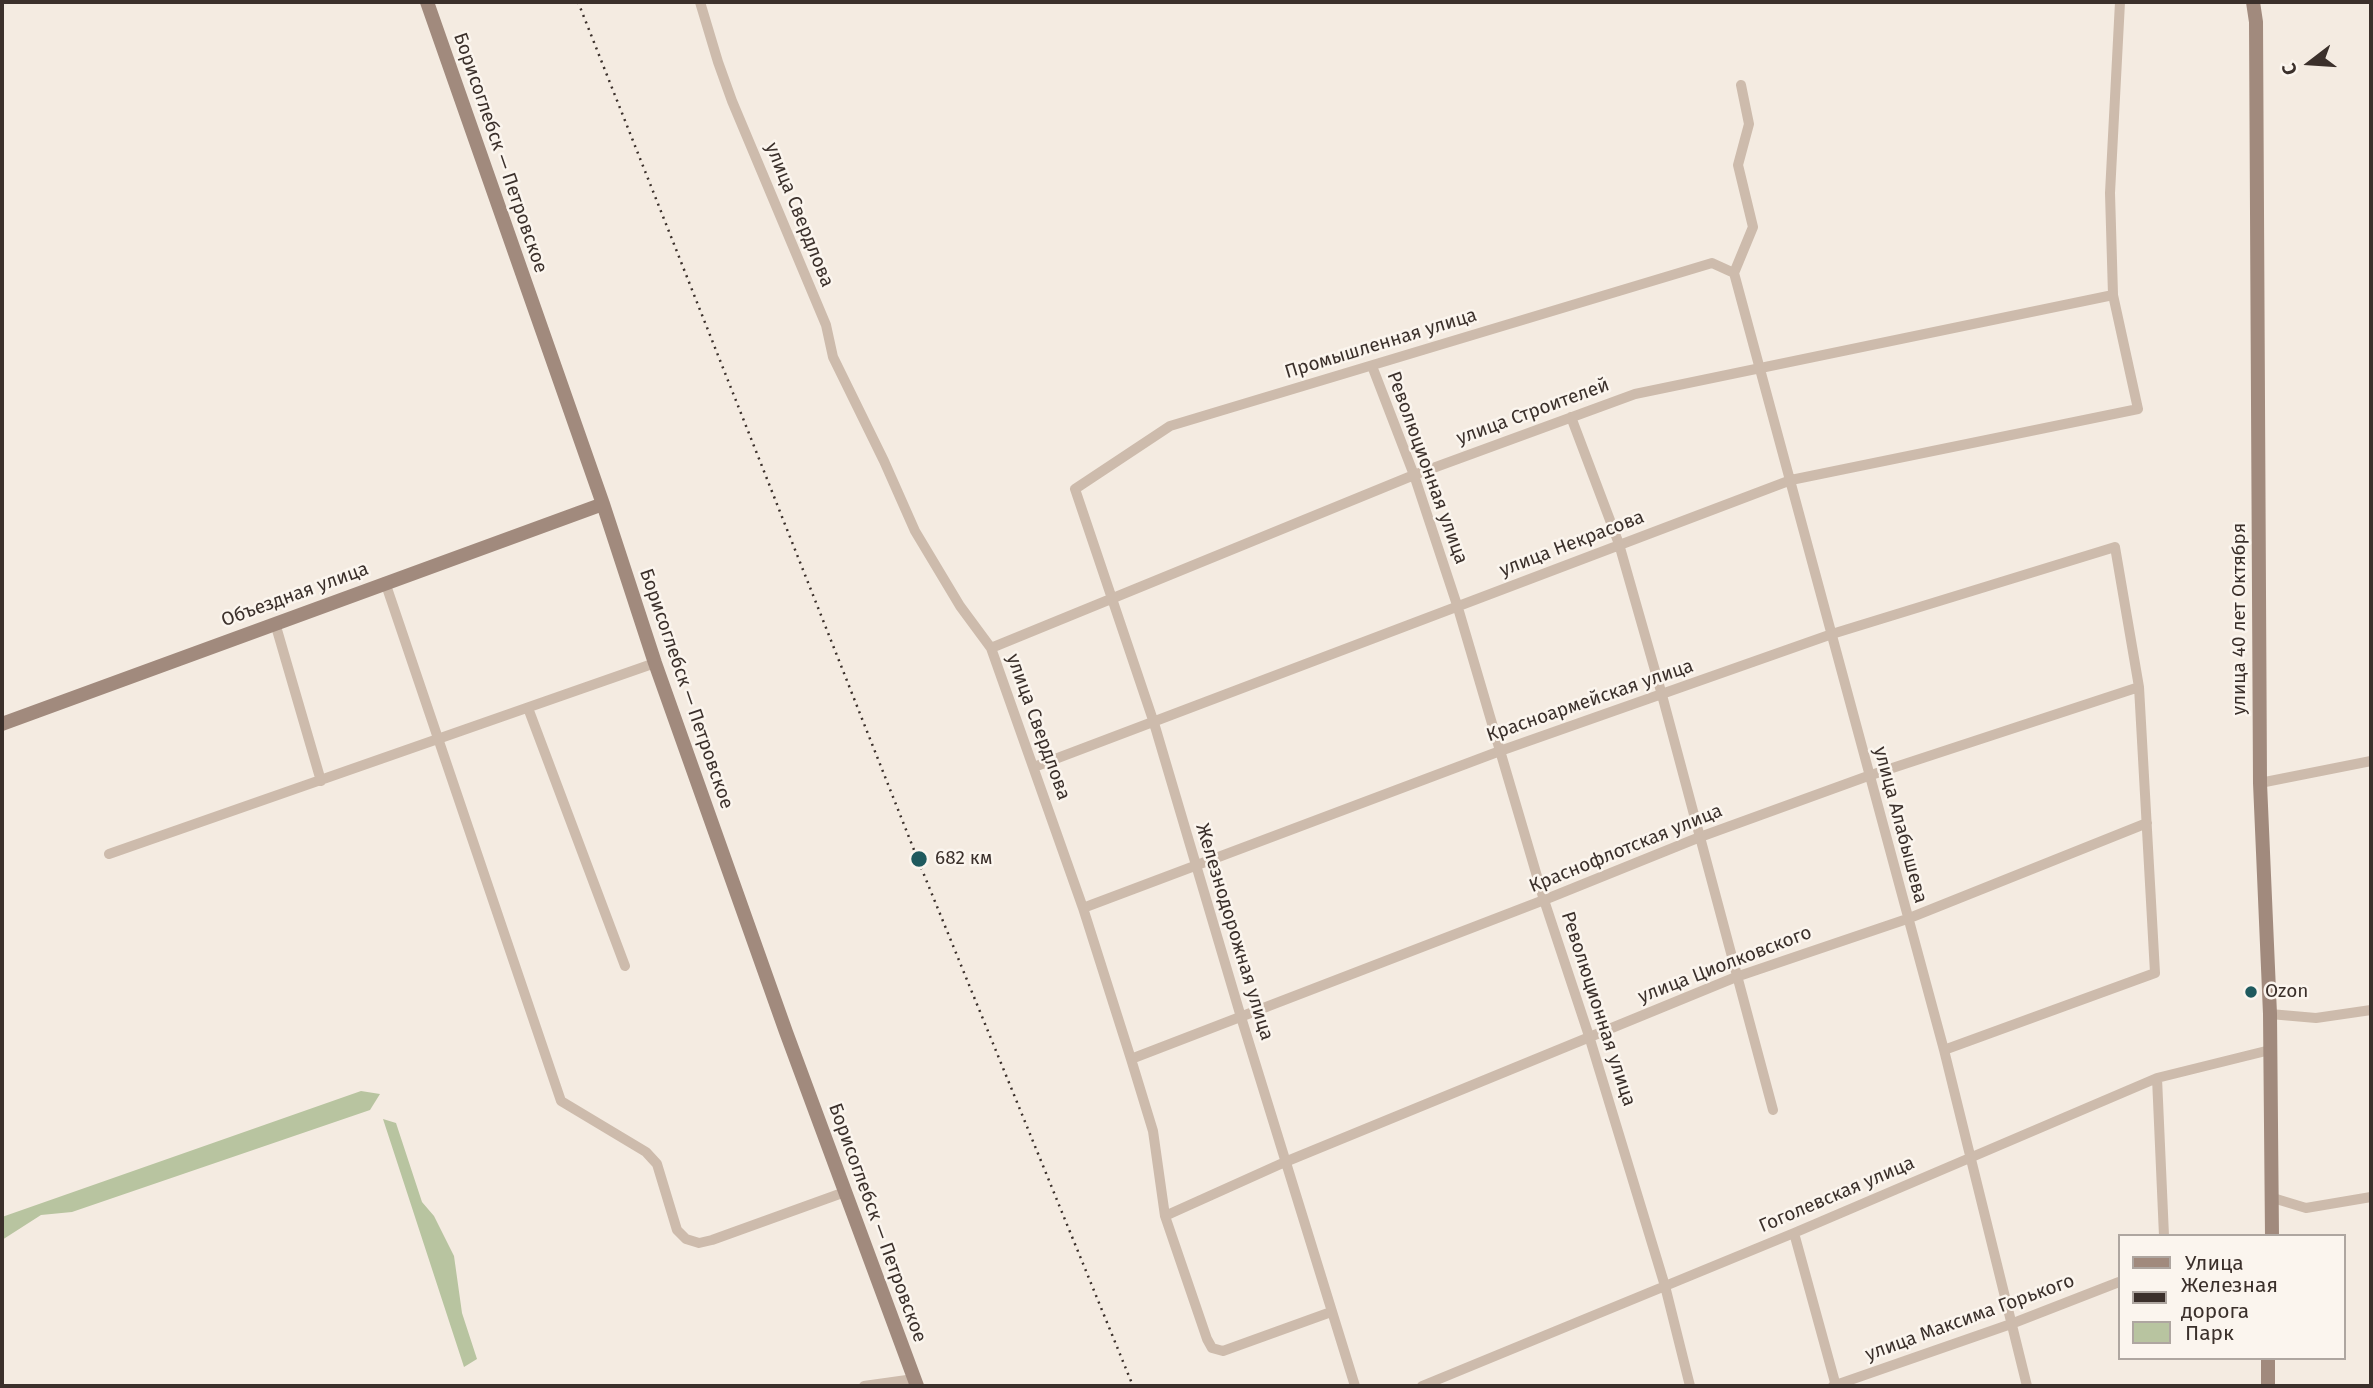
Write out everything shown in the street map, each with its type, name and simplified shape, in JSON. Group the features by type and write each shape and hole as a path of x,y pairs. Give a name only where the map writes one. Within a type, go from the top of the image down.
{"street":[{"name":"Борисоглебск — Петровское","path":"427,2 603,504 655,663 916,1382"},
{"name":"улица Свердлова","path":"700,2 732,101 825,325 833,357 915,531 960,606 991,648 1083,908 1131,1059 1153,1131 1165,1216 1207,1339 1212,1348 1223,1351 1331,1312"},
{"path":"2113,295 2110,193 2120,2"},
{"name":"улица 40 лет Октября","path":"2253,2 2256,22 2260,783 2270,1014 2272,1234"},
{"path":"1734,273 1753,227 1738,165 1749,124 1741,85"},
{"name":"Промышленная улица","path":"1075,489 1170,426 1712,263 1734,273"},
{"name":"улица Алабышева","path":"1734,273 1762,369 1906,919 1944,1050 2027,1386"},
{"name":"улица Строителей","path":"991,648 1414,475 1635,394 2113,295"},
{"name":"улица Некрасова","path":"1034,767 1791,480 2138,409 2113,295"},
{"name":"Революционная улица","path":"1372,366 1414,475 1458,608 1544,900 1665,1286 1690,1386"},
{"path":"1571,417 1619,544 1773,1110"},
{"name":"Железнодорожная улица","path":"1075,489 1154,723 1355,1386"},
{"name":"Объездная улица","path":"2,724 603,504"},
{"name":"Красноармейская улица","path":"1083,908 1500,751 1832,634 2115,547 2139,687"},
{"path":"385,582 561,1101 646,1152 657,1164 677,1230 686,1239 699,1243 712,1240 845,1192"},
{"path":"275,623 321,781"},
{"path":"109,854 655,663"},
{"path":"1944,1050 2155,973 2139,687"},
{"name":"Краснофлотская улица","path":"1131,1059 1700,837 1868,776 2139,687"},
{"path":"528,708 625,966"},
{"path":"2260,783 2371,761"},
{"name":"улица Циолковского","path":"1165,1216 1285,1162 1736,977 1906,919 2147,823"},
{"path":"2270,1014 2316,1018 2371,1010"},
{"name":"Гоголевская улица","path":"1422,1386 1794,1233 2157,1078 2270,1049"},
{"path":"2157,1078 2164,1234"},
{"path":"2273,1198 2306,1208 2371,1197"},
{"path":"1794,1233 1835,1386"},
{"name":"улица Максима Горького","path":"1835,1386 2011,1324 2118,1282"},
{"path":"2268,1386 2269,1360"},
{"path":"864,1386 916,1382"}],"green space":[{"path":"361,1091 380,1094 370,1110 72,1212 41,1215 2,1240 2,1217"},
{"path":"383,1119 396,1123 422,1202 434,1216 454,1256 462,1313 477,1359 464,1367"}],"railway":[{"path":"578,2 918,860 1133,1386"}],"place":[{"name":"682 км","path":"919,859"},
{"name":"Ozon","path":"2251,992"}]}
